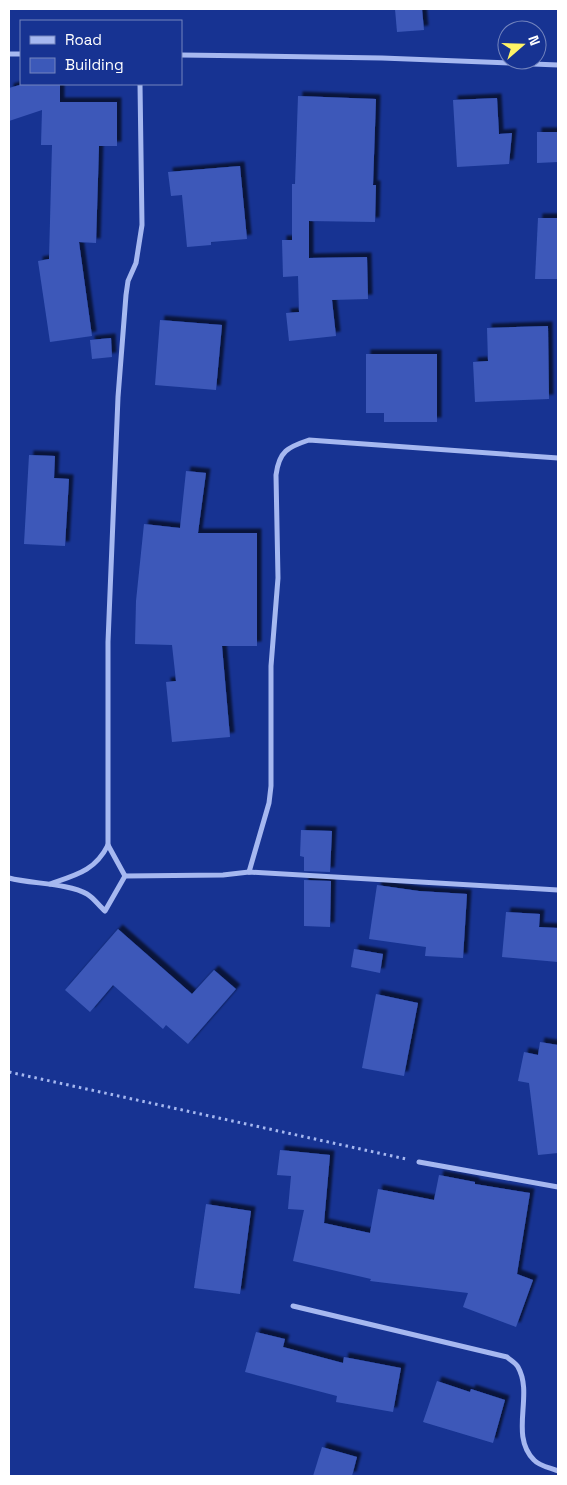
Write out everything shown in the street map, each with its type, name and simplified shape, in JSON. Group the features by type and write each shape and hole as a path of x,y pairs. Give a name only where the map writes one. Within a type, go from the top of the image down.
{"street":[{"path":"182,55 382,58 558,65"},
{"path":"50,884 91,868 102,858 108,845 108,642 118,397 126,295 128,281 136,263 142,226 140,85"},
{"path":"249,872 269,803 271,786 271,683 278,578 276,475 278,460 286,450 309,440 558,458"},
{"path":"108,845 125,876"},
{"path":"125,876 223,875 249,872 558,890"},
{"path":"9,878 24,882 50,884 87,894 104,911 125,876"},
{"path":"419,1162 558,1187"},
{"path":"293,1306 507,1357 518,1367 524,1389 522,1419 526,1449 535,1461 558,1471"}],"path":[{"path":"9,1072 419,1162"}],"building":[{"path":"395,9 422,9 424,30 397,32"},
{"path":"20,85 60,85 60,102 117,102 117,146 99,146 96,243 79,242 92,336 50,342 38,261 49,259 52,145 41,145 42,110 9,121 9,88"},
{"path":"298,96 376,99 373,185 376,185 375,222 309,221 309,258 367,257 368,299 332,300 336,336 289,341 286,313 299,312 298,276 283,277 282,240 292,240 292,184 295,184"},
{"path":"497,98 499,134 512,133 509,164 457,167 453,100"},
{"path":"537,132 558,132 558,162 537,163"},
{"path":"240,166 247,239 211,242 211,245 187,247 182,195 171,196 168,172"},
{"path":"538,218 558,218 558,279 535,279"},
{"path":"160,320 222,325 216,390 155,385"},
{"path":"548,326 549,399 475,402 473,362 488,361 487,328"},
{"path":"111,338 112,357 92,359 90,340"},
{"path":"366,354 437,354 437,422 384,422 384,413 366,413"},
{"path":"29,455 55,456 54,478 69,479 65,546 24,544"},
{"path":"186,471 206,473 198,533 257,533 257,646 222,646 230,737 172,742 166,682 176,681 172,645 135,644 136,601 144,524 180,528"},
{"path":"301,830 332,831 330,872 304,871 304,857 300,856"},
{"path":"304,880 331,881 330,927 304,926"},
{"path":"377,885 419,891 467,894 463,958 425,956 426,947 369,939"},
{"path":"506,912 540,914 539,927 558,928 558,962 502,957"},
{"path":"118,929 192,994 214,970 236,989 188,1044 166,1025 163,1029 113,985 90,1012 65,990"},
{"path":"354,949 383,954 380,973 351,967"},
{"path":"376,994 418,1003 404,1076 362,1068"},
{"path":"540,1042 558,1045 558,1153 538,1155 529,1083 518,1081 524,1052 538,1055"},
{"path":"280,1150 330,1155 324,1223 370,1233 378,1189 434,1200 439,1175 475,1182 475,1184 530,1193 517,1274 533,1280 516,1327 463,1307 468,1293 370,1281 371,1279 293,1261 304,1210 288,1209 291,1176 277,1175"},
{"path":"206,1204 251,1211 240,1294 194,1288"},
{"path":"256,1332 285,1339 283,1347 343,1363 344,1357 401,1368 393,1412 336,1402 337,1396 245,1372"},
{"path":"437,1381 470,1392 471,1389 505,1400 493,1443 423,1422"},
{"path":"322,1447 357,1457 352,1476 313,1476"}]}
